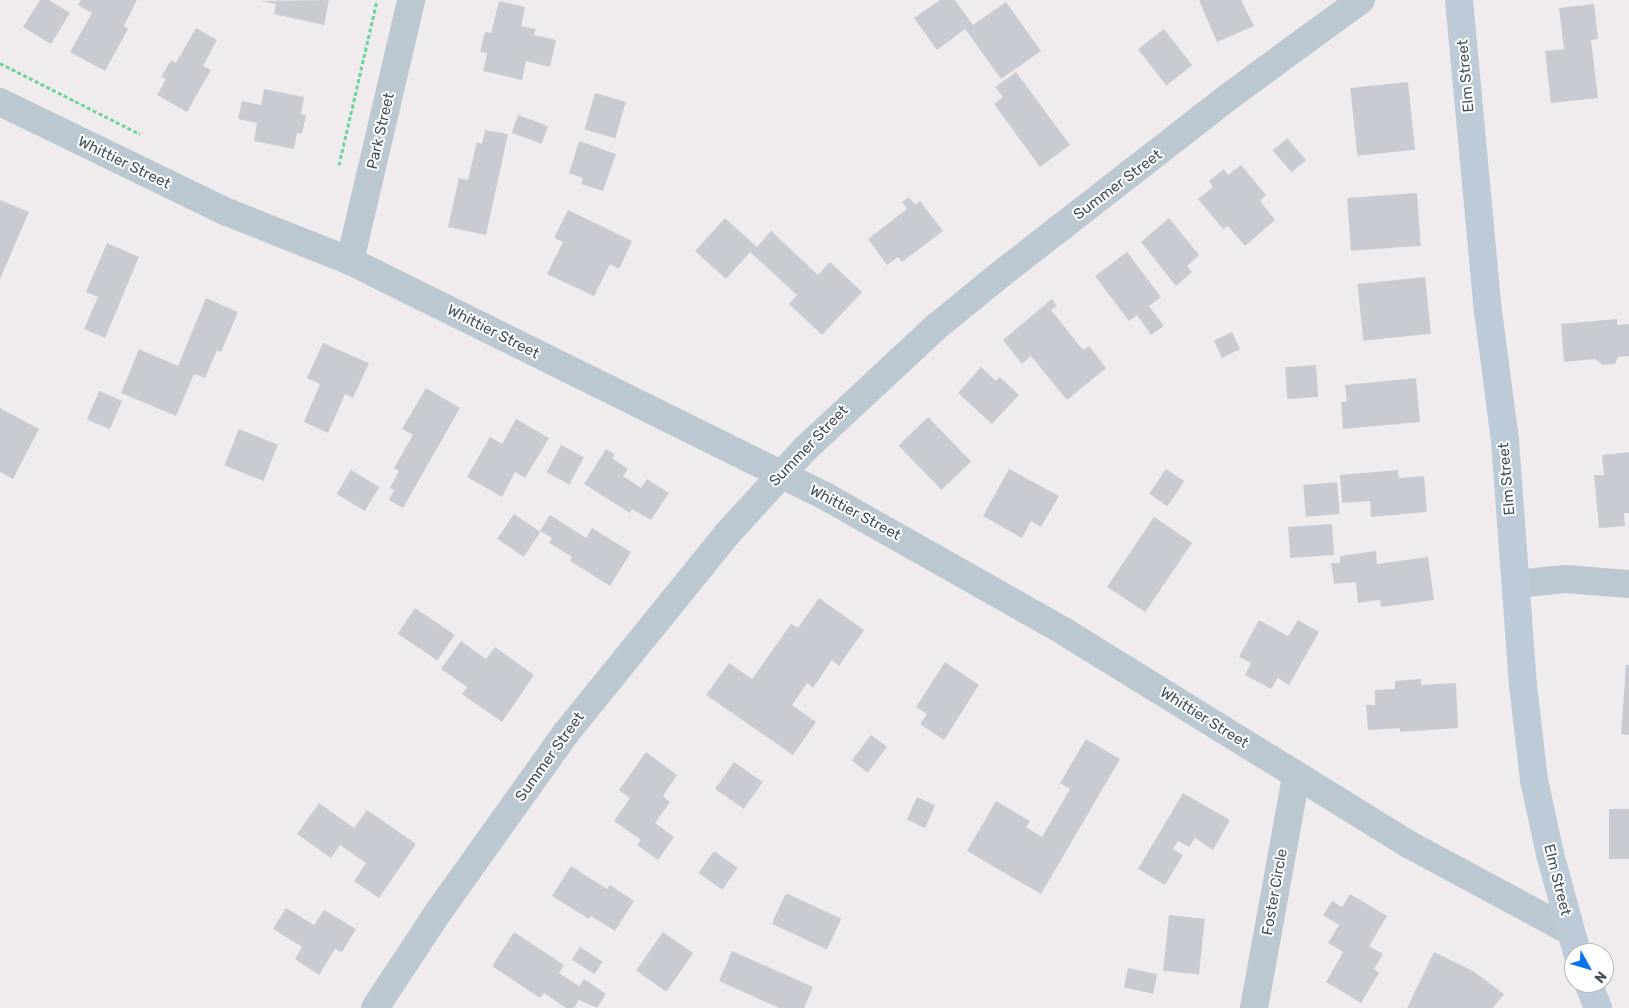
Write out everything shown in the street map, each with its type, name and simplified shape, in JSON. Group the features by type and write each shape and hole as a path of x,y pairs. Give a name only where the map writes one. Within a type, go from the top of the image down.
{"main road":[{"name":"Elm Street","path":"1459,0 1488,311 1505,441 1534,780 1574,942"},
{"path":"1592,993 1598,1008"}],"street":[{"name":"Park Street","path":"350,261 411,0"},
{"name":"Summer Street","path":"375,1008 439,911 566,733 709,556 781,473 857,397 965,303 1231,95 1361,0"},
{"name":"Whittier Street","path":"0,102 226,212 350,261 598,386 699,431 781,473 1065,632 1296,776 1574,942"},
{"path":"1516,584 1565,579 1629,584"},
{"name":"Foster Circle","path":"1254,1008 1296,776"}],"path":[{"path":"338,171 376,0"},
{"path":"0,63 145,136"}],"building":[{"path":"40,0 49,0 70,13 51,44 23,27"},
{"path":"81,0 137,0 124,26 128,29 105,71 70,52 92,13 78,5"},
{"path":"329,0 324,25 274,14 276,4 260,1"},
{"path":"940,0 955,0 973,25 1006,2 1041,51 1001,79 965,29 937,50 914,18"},
{"path":"1199,0 1241,0 1254,26 1217,42"},
{"path":"499,1 525,7 521,26 536,29 534,35 556,40 550,67 526,61 522,80 483,71 487,53 480,52 485,32 491,33"},
{"path":"1594,4 1598,39 1591,40 1598,98 1551,103 1545,51 1564,49 1559,8"},
{"path":"196,28 217,40 203,66 211,70 187,112 157,95 166,79 161,77 171,60 176,63"},
{"path":"1164,29 1192,65 1166,86 1138,49"},
{"path":"1016,72 1070,145 1040,167 994,104 1003,97 995,87"},
{"path":"1408,82 1415,150 1357,156 1350,88"},
{"path":"264,89 304,97 301,114 306,115 302,134 297,133 294,149 254,141 257,123 238,119 242,101 261,105"},
{"path":"595,93 626,102 615,138 585,130"},
{"path":"518,115 548,126 542,144 512,133"},
{"path":"485,130 508,134 486,235 448,227 459,178 468,180 477,142 482,144"},
{"path":"1287,138 1306,160 1292,172 1273,150"},
{"path":"579,141 616,154 603,191 581,184 583,178 569,173"},
{"path":"1241,165 1266,195 1260,201 1275,220 1245,246 1228,226 1223,229 1198,199 1213,187 1209,181 1224,169 1228,175"},
{"path":"1417,193 1421,246 1351,251 1347,198"},
{"path":"909,197 915,205 920,201 943,231 902,262 898,257 887,265 868,239 907,209 902,202"},
{"path":"0,200 29,212 0,279"},
{"path":"568,210 632,241 619,269 610,264 594,296 547,274 563,242 554,238"},
{"path":"725,218 757,247 771,231 818,275 830,262 862,292 822,335 789,304 797,295 750,252 726,279 695,251"},
{"path":"1169,218 1199,255 1187,266 1192,272 1176,286 1141,242"},
{"path":"107,243 139,257 105,338 84,329 98,297 86,292"},
{"path":"1127,252 1161,297 1149,306 1164,326 1151,335 1137,315 1129,321 1095,276"},
{"path":"1425,277 1431,334 1363,341 1357,284"},
{"path":"206,298 238,312 221,352 217,350 205,378 194,374 176,416 121,393 139,349 178,366"},
{"path":"1052,299 1057,306 1051,310 1083,350 1089,346 1106,368 1067,400 1031,356 1022,364 1003,340"},
{"path":"1617,319 1617,325 1629,324 1629,356 1618,357 1615,364 1603,365 1595,359 1564,362 1561,324"},
{"path":"1232,332 1240,349 1222,358 1214,340"},
{"path":"323,343 369,363 353,398 345,394 328,433 304,422 320,384 307,378"},
{"path":"1316,365 1318,397 1287,399 1285,367"},
{"path":"981,367 996,381 1000,377 1019,395 992,424 958,393"},
{"path":"1416,378 1420,422 1343,429 1341,402 1347,401 1345,385"},
{"path":"426,388 460,408 403,508 389,500 394,490 390,488 399,471 394,468 413,435 402,429"},
{"path":"99,391 122,401 110,429 87,420"},
{"path":"0,408 39,429 13,479 0,472"},
{"path":"928,417 971,462 942,490 899,445"},
{"path":"516,419 549,438 525,478 515,472 502,497 467,477 490,437 502,444"},
{"path":"239,429 278,445 263,481 224,465"},
{"path":"561,445 584,457 569,485 546,472"},
{"path":"606,449 615,454 612,458 628,469 623,476 641,488 647,479 669,493 651,520 632,509 630,513 584,484"},
{"path":"1629,452 1629,513 1624,513 1625,526 1599,528 1594,475 1604,475 1602,455"},
{"path":"1009,469 1059,496 1041,527 1031,521 1022,538 983,516"},
{"path":"1166,469 1184,481 1167,506 1149,494"},
{"path":"351,470 379,487 365,511 337,494"},
{"path":"1398,470 1399,478 1424,476 1427,512 1371,517 1370,501 1342,503 1340,475"},
{"path":"1337,482 1340,514 1306,517 1303,485"},
{"path":"514,514 541,532 524,557 497,539"},
{"path":"550,515 586,538 592,528 631,552 610,586 570,561 572,557 549,543 552,538 540,531"},
{"path":"1154,517 1192,543 1145,612 1107,587"},
{"path":"1332,524 1334,555 1290,558 1288,527"},
{"path":"1376,551 1377,564 1428,557 1434,600 1381,607 1380,600 1358,603 1356,582 1334,584 1331,563 1340,563 1340,556"},
{"path":"819,598 864,630 839,666 832,660 813,688 807,683 792,705 816,722 793,755 706,695 729,663 752,679 791,624 798,628"},
{"path":"415,608 455,635 437,661 398,634"},
{"path":"1259,620 1288,636 1298,620 1319,632 1289,685 1278,678 1271,689 1245,675 1251,663 1239,657"},
{"path":"461,641 486,659 495,647 534,675 502,722 462,694 467,687 441,669"},
{"path":"945,662 979,685 944,740 920,724 927,714 916,707"},
{"path":"1626,665 1629,665 1629,735 1621,734"},
{"path":"1421,679 1421,685 1456,683 1458,728 1400,732 1400,728 1368,730 1366,705 1375,705 1375,690 1395,689 1395,681"},
{"path":"871,735 887,747 868,773 852,761"},
{"path":"1086,739 1120,759 1041,894 967,851 996,801 1030,821 1026,827 1042,837 1070,789 1060,783"},
{"path":"646,752 677,775 663,796 670,802 655,823 674,837 658,860 637,845 641,840 614,821 630,798 619,790"},
{"path":"734,762 763,782 744,809 715,789"},
{"path":"1183,793 1230,820 1213,850 1195,838 1189,847 1178,841 1173,849 1183,855 1165,885 1138,869"},
{"path":"917,797 935,805 925,828 907,820"},
{"path":"319,803 354,828 367,810 416,844 379,898 354,881 366,863 340,845 331,858 297,834"},
{"path":"1609,809 1629,809 1629,859 1609,859"},
{"path":"714,851 738,868 722,890 699,873"},
{"path":"571,866 607,889 610,885 634,901 615,931 591,916 589,919 552,896"},
{"path":"786,893 841,919 827,950 772,924"},
{"path":"1350,894 1387,916 1369,946 1383,954 1374,969 1379,973 1361,1003 1326,982 1343,952 1328,943 1339,925 1323,915 1332,901 1342,907"},
{"path":"286,908 314,925 324,910 356,929 342,952 335,949 319,975 295,959 302,947 273,929"},
{"path":"1169,915 1205,919 1199,974 1163,971"},
{"path":"514,932 564,965 559,973 579,986 584,979 606,994 597,1008 579,1000 574,1008 566,1008 544,993 540,998 492,966"},
{"path":"663,932 693,953 666,992 636,971"},
{"path":"580,947 603,962 594,974 572,960"},
{"path":"732,951 813,987 804,1008 779,1008 719,981"},
{"path":"1434,952 1473,971 1504,994 1493,1008 1407,1008"},
{"path":"1128,968 1157,974 1153,994 1124,988"}]}
